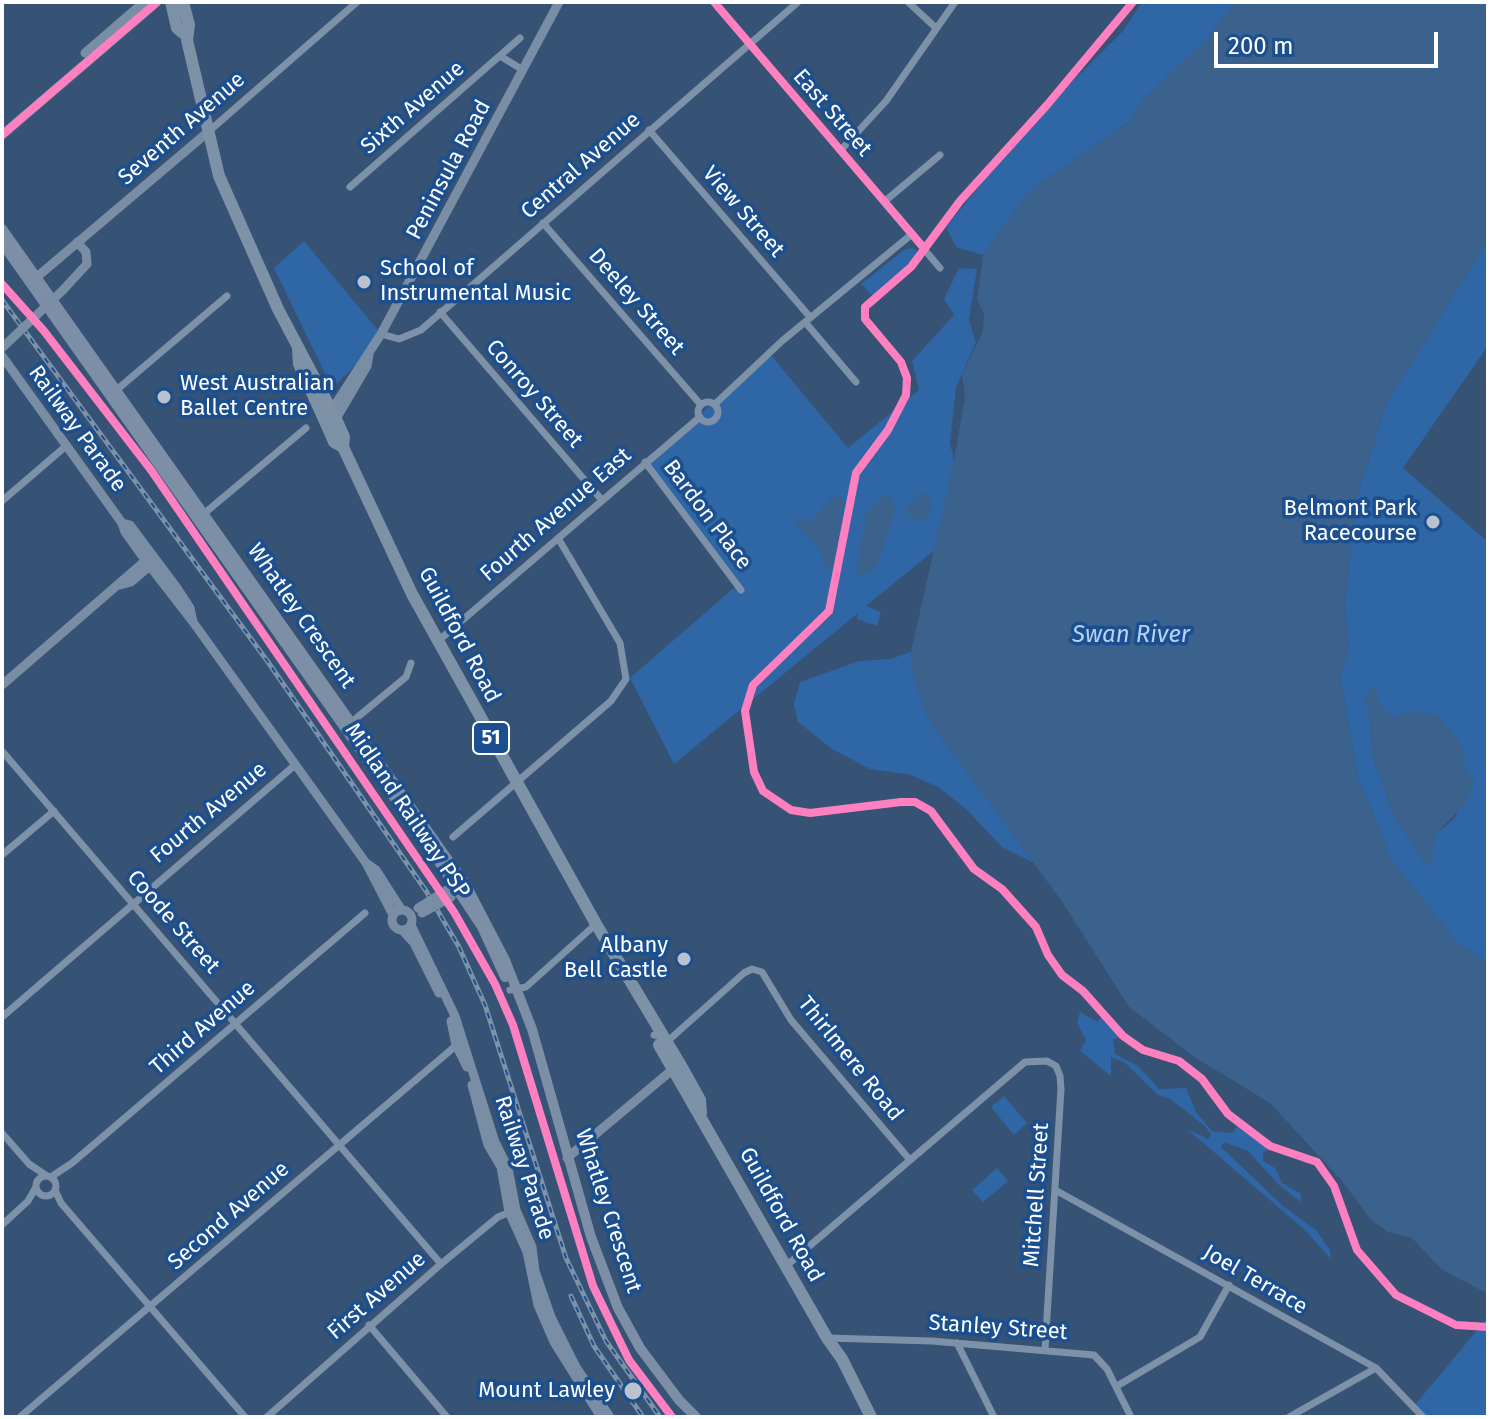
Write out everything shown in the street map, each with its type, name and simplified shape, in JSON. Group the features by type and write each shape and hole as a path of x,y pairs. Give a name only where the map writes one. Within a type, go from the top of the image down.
{"highway":[{"name":"Guildford Road","path":"171,2 177,28 187,36"},
{"name":"Guildford Road","path":"183,2 189,25 187,36 208,132 231,205 298,349 308,361 332,419 334,442 343,447 438,641 827,1338 862,1417"},
{"name":"Guildford Road","path":"298,349 299,364 332,419"},
{"name":"Guildford Road","path":"827,1338 842,1359 871,1417"}],"main road":[{"name":"Whatley Crescent","path":"2,229 112,394 347,726 482,927 514,987 535,1044 591,1237 618,1308 640,1348 696,1417"},
{"name":"Whatley Crescent","path":"2,243 34,280"}],"street":[{"path":"2,126 144,2"},
{"path":"2,135 157,2"},
{"name":"Seventh Avenue","path":"34,280 357,2"},
{"name":"Peninsula Road","path":"332,419 559,2"},
{"name":"East Street","path":"714,2 940,268"},
{"name":"Central Avenue","path":"381,334 399,339 411,336 798,2"},
{"path":"908,2 936,28"},
{"path":"841,150 886,101 955,2"},
{"name":"Sixth Avenue","path":"350,187 520,38"},
{"path":"500,56 523,70"},
{"name":"View Street","path":"649,130 856,382"},
{"path":"885,201 940,155"},
{"name":"Deeley Street","path":"543,223 701,405"},
{"path":"700,417 701,405 715,404 808,320 912,234"},
{"path":"2,348 87,264 86,252 77,242"},
{"path":"112,394 227,296"},
{"name":"Conroy Street","path":"440,312 601,499"},
{"name":"Railway Parade","path":"2,356 122,523 125,532 150,560 366,863 376,870 409,917 442,983 458,1044 471,1060 495,1142 508,1168 512,1211 533,1291 554,1342 601,1417"},
{"name":"Fourth Avenue East","path":"438,641 700,417 707,422 716,418 715,404"},
{"path":"200,518 306,428"},
{"path":"2,501 66,446"},
{"name":"Bardon Place","path":"645,462 741,590"},
{"path":"453,837 611,701 626,679 620,643 558,538"},
{"path":"2,685 150,560"},
{"path":"347,726 406,677 411,663"},
{"name":"Coode Street","path":"2,751 441,1264"},
{"name":"Fourth Avenue","path":"2,1017 132,902 295,765"},
{"path":"2,855 54,811"},
{"path":"409,917 457,888"},
{"name":"Third Avenue","path":"52,1182 365,913"},
{"path":"514,987 532,979 596,924"},
{"name":"Thirlmere Road","path":"660,1037 695,1017 744,973 752,969 762,972 791,1020 910,1160"},
{"path":"514,987 532,979"},
{"name":"Second Avenue","path":"20,1417 458,1044"},
{"name":"Mitchell Street","path":"910,1160 1025,1062 1036,1060 1056,1066 1060,1076 1057,1191 1045,1349"},
{"path":"567,1158 676,1066"},
{"path":"2,1133 29,1164 52,1182 61,1203 245,1417"},
{"path":"786,1266 910,1160"},
{"path":"29,1164 36,1185 44,1196 61,1203"},
{"path":"36,1185 52,1182"},
{"path":"28,1201 44,1196 52,1182"},
{"path":"2,1225 28,1201 36,1185"},
{"name":"Joel Terrace","path":"1057,1191 1376,1368 1418,1415"},
{"name":"Railway Parade","path":"512,1211 532,1247 535,1271 551,1317 576,1367 610,1417"},
{"name":"First Avenue","path":"267,1417 441,1264 498,1217 512,1211"},
{"path":"1117,1386 1200,1337 1229,1285"},
{"path":"369,1325 447,1417"},
{"name":"Stanley Street","path":"827,1338 957,1343 1094,1355 1117,1386 1131,1417"},
{"path":"957,1343 994,1417"},
{"path":"1289,1417 1376,1368"}],"shaded area":[{"path":"1142,2 1236,2 1205,41 1144,99 1130,121 1029,191 983,255 956,247 946,227 1030,124 1123,31"},
{"path":"1488,240 1488,346 1403,468 1488,542 1488,963 1457,943 1391,859 1358,777 1340,675 1348,652 1345,601 1356,499 1387,402","holes":["1378,704 1393,718 1415,711 1463,751 1463,768 1474,781 1454,819 1436,834 1428,867 1395,819 1373,757 1369,710"]},
{"path":"304,241 381,334 360,361 332,388 274,268"},
{"path":"905,249 917,251 909,267 874,297 861,284"},
{"path":"959,268 977,269 969,320 976,342 956,388 950,443 954,460 936,549 866,606 881,612 877,626 857,619 858,613 674,764 630,678 737,585 647,460 770,354 848,448 919,390 912,361 954,315 944,299"},
{"path":"911,652 914,678 929,720 1034,863 1002,847 966,809 938,787 911,775 870,769 832,749 798,722 794,704 800,682 859,661 890,659"},
{"path":"1080,1012 1097,1022 1104,1014 1123,1036 1113,1039 1115,1054 1138,1066 1159,1089 1186,1088 1196,1112 1212,1131 1232,1133 1240,1123 1270,1146 1263,1154 1263,1161 1275,1168 1282,1183 1301,1194 1301,1202 1279,1185 1248,1151 1224,1142 1221,1147 1283,1206 1316,1230 1330,1250 1331,1259 1306,1231 1187,1129 1208,1139 1211,1135 1205,1126 1170,1099 1158,1095 1125,1063 1111,1057 1111,1076 1080,1051 1086,1040 1077,1023"},
{"path":"1004,1096 1027,1123 1014,1135 991,1107"},
{"path":"997,1168 1008,1181 983,1202 972,1190"},
{"path":"1488,1317 1488,1417 1423,1417 1414,1406"}],"water":[{"name":"Swan River","path":"1236,2 1488,2 1488,240 1387,402 1356,499 1345,601 1348,653 1340,675 1358,777 1391,859 1457,943 1488,963 1488,1294 1441,1269 1412,1238 1388,1232 1371,1220 1342,1181 1270,1103 1196,1058 1129,1007 1063,903 929,720 914,678 911,652 954,460 965,397 962,375 983,331 984,314 977,300 983,255 1029,191 1130,121 1144,99 1205,41"},
{"path":"921,493 927,493 932,507 926,519 919,522 907,514 908,507"},
{"path":"840,496 844,501 835,566 827,570 818,547 797,526 796,520 810,522 832,497"},
{"path":"889,496 896,507 879,561 873,571 856,576 866,512 881,497"},
{"path":"1372,686 1379,696 1378,704 1393,718 1415,711 1437,715 1456,736 1463,751 1463,768 1475,781 1466,803 1436,834 1429,869 1395,819 1373,757 1369,710 1364,699"}],"railway":[{"path":"2,300 268,662 426,891 459,947 485,1005 566,1258 606,1341 660,1417"},
{"path":"571,1296 594,1346 643,1417"}],"cycle path":[{"path":"2,135 157,2"},
{"path":"714,2 924,248"},
{"path":"1133,2 1047,105 960,201 911,267 865,307 865,319 901,362 907,378 906,395 888,430 856,473 829,611 753,685 745,711 754,772 763,791 791,810 810,813 915,802 931,811 974,869 1002,889 1036,927 1048,955 1062,975 1083,991 1123,1036 1143,1050 1179,1061 1202,1079 1228,1114 1270,1146 1317,1162 1334,1186 1357,1250 1396,1295 1456,1325 1488,1327"},
{"name":"Midland Railway PSP","path":"2,284 44,331 151,470 454,912 495,984 513,1025 593,1286 629,1360 672,1417"}],"place":[{"name":"School of Instrumental Music","path":"364,282"},
{"name":"West Australian Ballet Centre","path":"164,397"},
{"name":"Belmont Park Racecourse","path":"1433,522"},
{"name":"Albany Bell Castle","path":"684,959"},
{"name":"Mount Lawley","path":"633,1391"}]}
